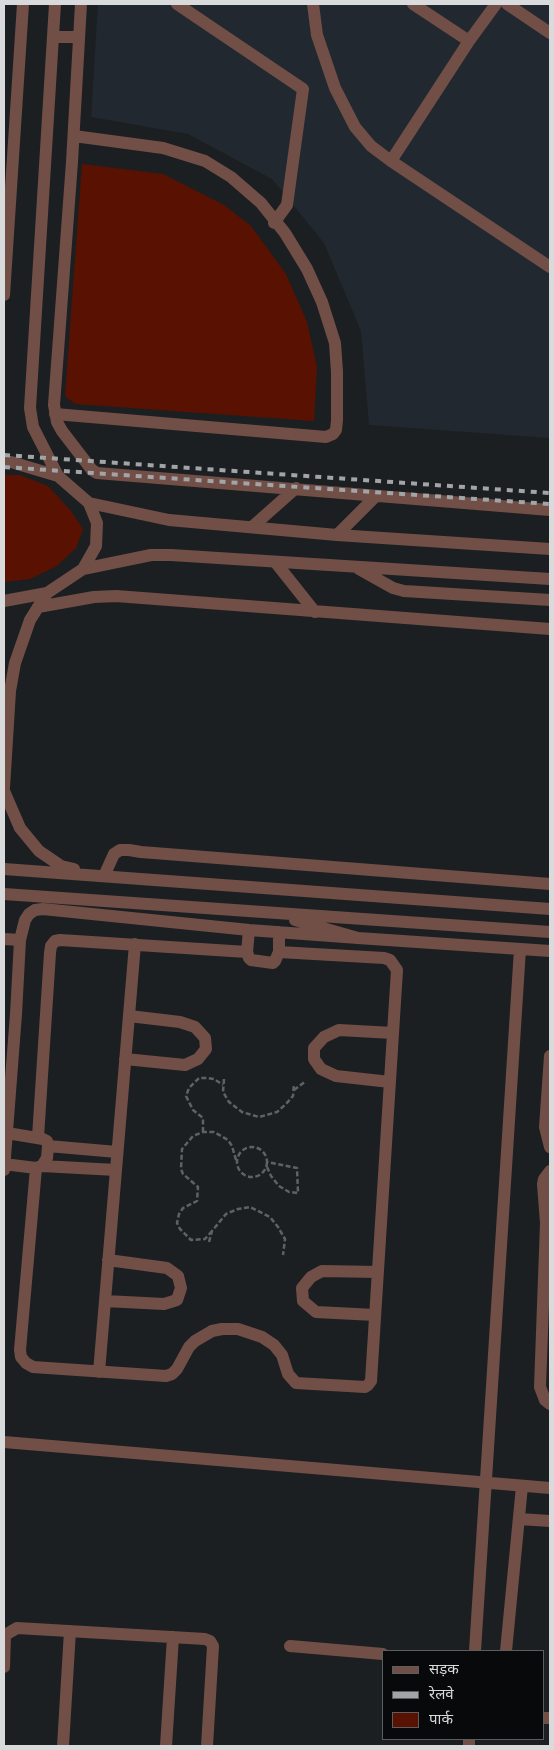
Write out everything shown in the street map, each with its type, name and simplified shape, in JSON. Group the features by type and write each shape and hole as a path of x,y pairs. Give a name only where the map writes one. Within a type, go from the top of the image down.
{"street":[{"path":"4,295 23,4"},
{"path":"55,4 30,399 33,427 58,476 89,503 97,523 96,546 83,568 48,593 30,620 15,663 10,691 4,789 20,828 39,851 61,866 100,876"},
{"path":"81,4 74,136 54,405 55,414 62,431 78,454 94,472 550,510"},
{"path":"177,4 303,89 287,205 275,222"},
{"path":"313,4 318,35 341,102 356,127 372,146 391,161 550,267"},
{"path":"413,4 469,41"},
{"path":"391,161 469,41 496,4"},
{"path":"507,4 550,33"},
{"path":"53,37 79,37"},
{"path":"55,414 326,437 333,434 336,430 337,420 335,343 322,302 307,268 285,234 261,203 205,161 163,148 74,136"},
{"path":"4,462 11,462 58,476"},
{"path":"252,527 296,488"},
{"path":"337,535 376,496"},
{"path":"89,503 169,520 337,535 550,549"},
{"path":"83,568 151,556 171,555 550,579"},
{"path":"276,563 315,612"},
{"path":"358,568 393,588 404,591 550,600"},
{"path":"4,601 48,593"},
{"path":"38,607 94,597 116,596 550,629"},
{"path":"100,876 114,854 120,850 129,850 550,884"},
{"path":"4,869 550,909"},
{"path":"4,894 550,932"},
{"path":"4,1170 20,940 25,920 35,910 43,909 249,930 550,951"},
{"path":"270,913 358,938"},
{"path":"249,930 248,958 273,963 279,952 279,932"},
{"path":"4,939 20,940"},
{"path":"247,952 60,940 55,941 52,946 43,1142 47,1158 39,1167 20,1350 20,1357 33,1367 166,1376 172,1374 177,1369 189,1346 195,1341 212,1331 238,1329 262,1337 274,1345 282,1355 288,1374 296,1383 365,1387 371,1381 397,970 390,960 384,958 279,952"},
{"path":"99,1372 135,944"},
{"path":"475,1650 520,949"},
{"path":"125,1059 185,1065 198,1059 206,1049 205,1038 195,1027 180,1022 129,1016"},
{"path":"390,1082 336,1076 321,1069 314,1059 314,1048 324,1037 339,1030 393,1033"},
{"path":"550,1056 545,1127 550,1147"},
{"path":"7,1133 43,1142 118,1152"},
{"path":"4,1164 116,1170"},
{"path":"550,1172 544,1179 543,1184 546,1223 540,1388 545,1400 550,1404"},
{"path":"105,1301 164,1304 176,1300 181,1288 178,1276 167,1268 108,1260"},
{"path":"375,1315 316,1312 303,1301 302,1288 311,1277 322,1271 378,1272"},
{"path":"4,1442 550,1488"},
{"path":"506,1650 522,1486"},
{"path":"519,1519 550,1521"},
{"path":"4,1667 5,1635 14,1629 205,1639 210,1641 213,1646 207,1746"},
{"path":"63,1746 70,1631"},
{"path":"166,1746 173,1637"},
{"path":"290,1646 382,1654"}],"path":[{"path":"203,1132 203,1118 193,1110 186,1096 189,1088 199,1078 214,1079 223,1085"},
{"path":"224,1079 223,1092 229,1102 242,1112 259,1117 277,1112 286,1104 292,1096 294,1084"},
{"path":"293,1091 306,1081"},
{"path":"236,1160 241,1151 255,1147 264,1152 268,1162 261,1175 251,1178 242,1174 236,1165 232,1146 228,1140 214,1132 203,1132 193,1136 182,1149 181,1169 183,1174 198,1187 197,1201 183,1208 179,1214 177,1222 180,1229 191,1240 205,1239 226,1214 238,1209 250,1208 270,1217 278,1227 285,1239 283,1255"},
{"path":"267,1167 270,1176 279,1186 289,1192 298,1193 297,1168 268,1162"},
{"path":"209,1242 212,1231"}],"shaded area":[{"path":"98,4 550,4 550,438 369,425 361,331 324,243 272,179 188,134 91,117"}],"green space":[{"path":"82,164 163,174 224,205 251,226 286,274 307,322 317,367 314,421 75,404 65,396"},
{"path":"4,475 20,475 48,486 71,511 83,529 76,548 57,566 30,579 4,582"}],"railway":[{"path":"4,455 550,493"},
{"path":"4,467 550,504"}]}
